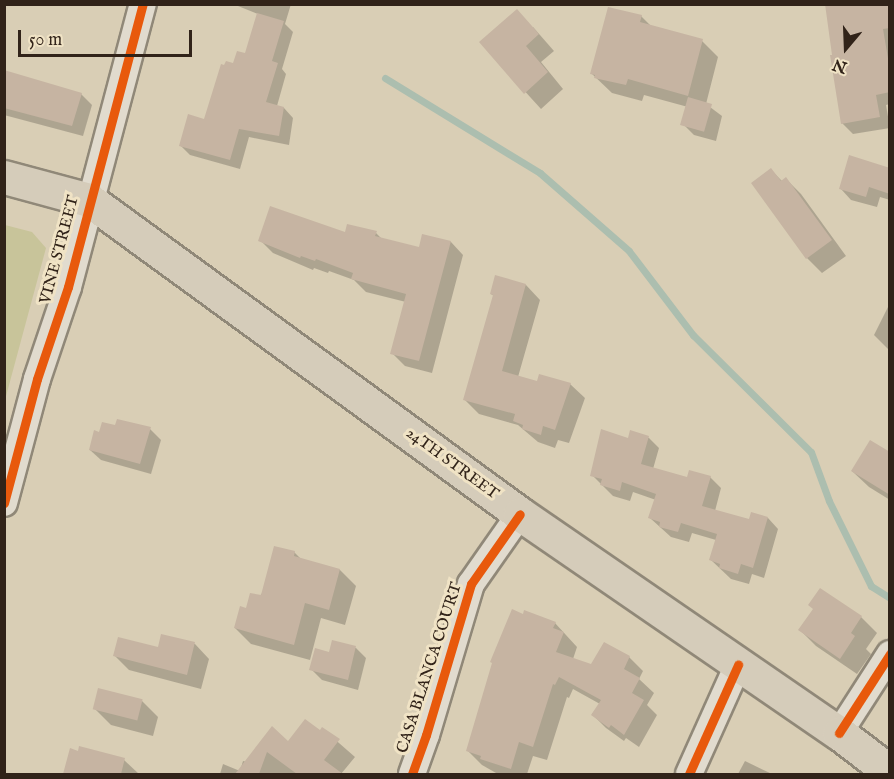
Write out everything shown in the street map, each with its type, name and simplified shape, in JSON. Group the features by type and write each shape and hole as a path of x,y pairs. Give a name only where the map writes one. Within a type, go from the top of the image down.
{"main road":[{"name":"24TH STREET","path":"4,177 89,200 520,514 839,733 890,772"}],"street":[{"name":"VINE STREET","path":"4,503 37,378 68,288 89,200 143,4"},
{"name":"CASA BLANCA COURT","path":"412,774 426,735 471,584 520,514"},
{"path":"839,733 890,654"},
{"path":"689,774 738,665"}],"shaded area":[{"path":"5,225 32,232 46,248 5,400"}],"building":[{"path":"825,4 890,4 890,28 883,29 890,70 890,92 876,95 880,117 841,124"},
{"path":"608,7 642,15 640,22 703,39 688,96 628,79 626,85 594,78 595,75 590,74"},
{"path":"517,9 539,34 526,46 548,72 524,94 479,42"},
{"path":"257,13 284,21 272,61 278,63 266,102 284,107 279,136 239,129 230,160 179,146 188,114 204,119 221,64 224,65 226,61 233,63 237,51 245,53"},
{"path":"4,70 82,93 72,126 4,108"},
{"path":"688,97 712,104 704,132 680,125"},
{"path":"849,155 890,168 890,194 869,187 866,197 839,189"},
{"path":"771,168 781,181 786,177 832,240 806,259 751,183"},
{"path":"270,206 345,232 347,224 377,231 375,236 419,247 422,234 451,241 419,361 390,354 406,294 351,279 353,273 316,259 315,261 301,256 300,258 258,241"},
{"path":"495,275 526,284 502,371 537,381 539,374 571,383 555,430 543,426 541,435 522,429 523,425 513,421 515,414 463,400 493,295 490,294"},
{"path":"117,419 151,427 140,464 89,450 94,430 99,432 102,422 115,425"},
{"path":"601,429 628,438 630,430 649,436 641,464 687,477 689,470 711,476 702,506 749,519 751,512 768,517 753,568 741,564 738,574 719,568 720,564 709,560 717,534 681,523 678,532 659,527 660,522 648,518 656,494 622,482 620,491 600,485 602,479 590,476"},
{"path":"870,440 890,452 890,495 851,471"},
{"path":"274,546 295,551 294,556 340,569 329,610 305,603 294,645 234,628 240,606 246,608 250,593 261,595"},
{"path":"820,588 862,616 851,633 855,636 840,659 798,630 813,609 808,605"},
{"path":"512,609 523,614 524,610 556,622 553,628 564,632 556,652 591,664 604,642 630,656 624,669 640,678 632,693 644,700 624,735 611,725 609,728 591,715 601,700 559,677 555,685 553,684 533,747 519,742 511,769 480,759 481,756 466,751 492,663 490,662"},
{"path":"161,634 195,642 187,675 113,656 118,637 158,647"},
{"path":"332,640 356,646 348,680 309,670 315,648 329,652"},
{"path":"98,688 143,699 137,720 93,709"},
{"path":"305,719 320,730 322,727 340,739 324,760 343,774 297,774 267,752 259,774 235,774 272,726 288,741"},
{"path":"79,746 125,758 121,774 63,774 70,748 78,751"}],"waterway":[{"path":"385,78 540,173 629,251 693,335 811,452 829,501 871,586 890,598"}],"cycle path":[{"path":"4,503 37,379 68,287 143,4"},
{"path":"412,774 426,735 471,584 520,514"},
{"path":"839,733 890,654"},
{"path":"689,774 738,665"}]}
